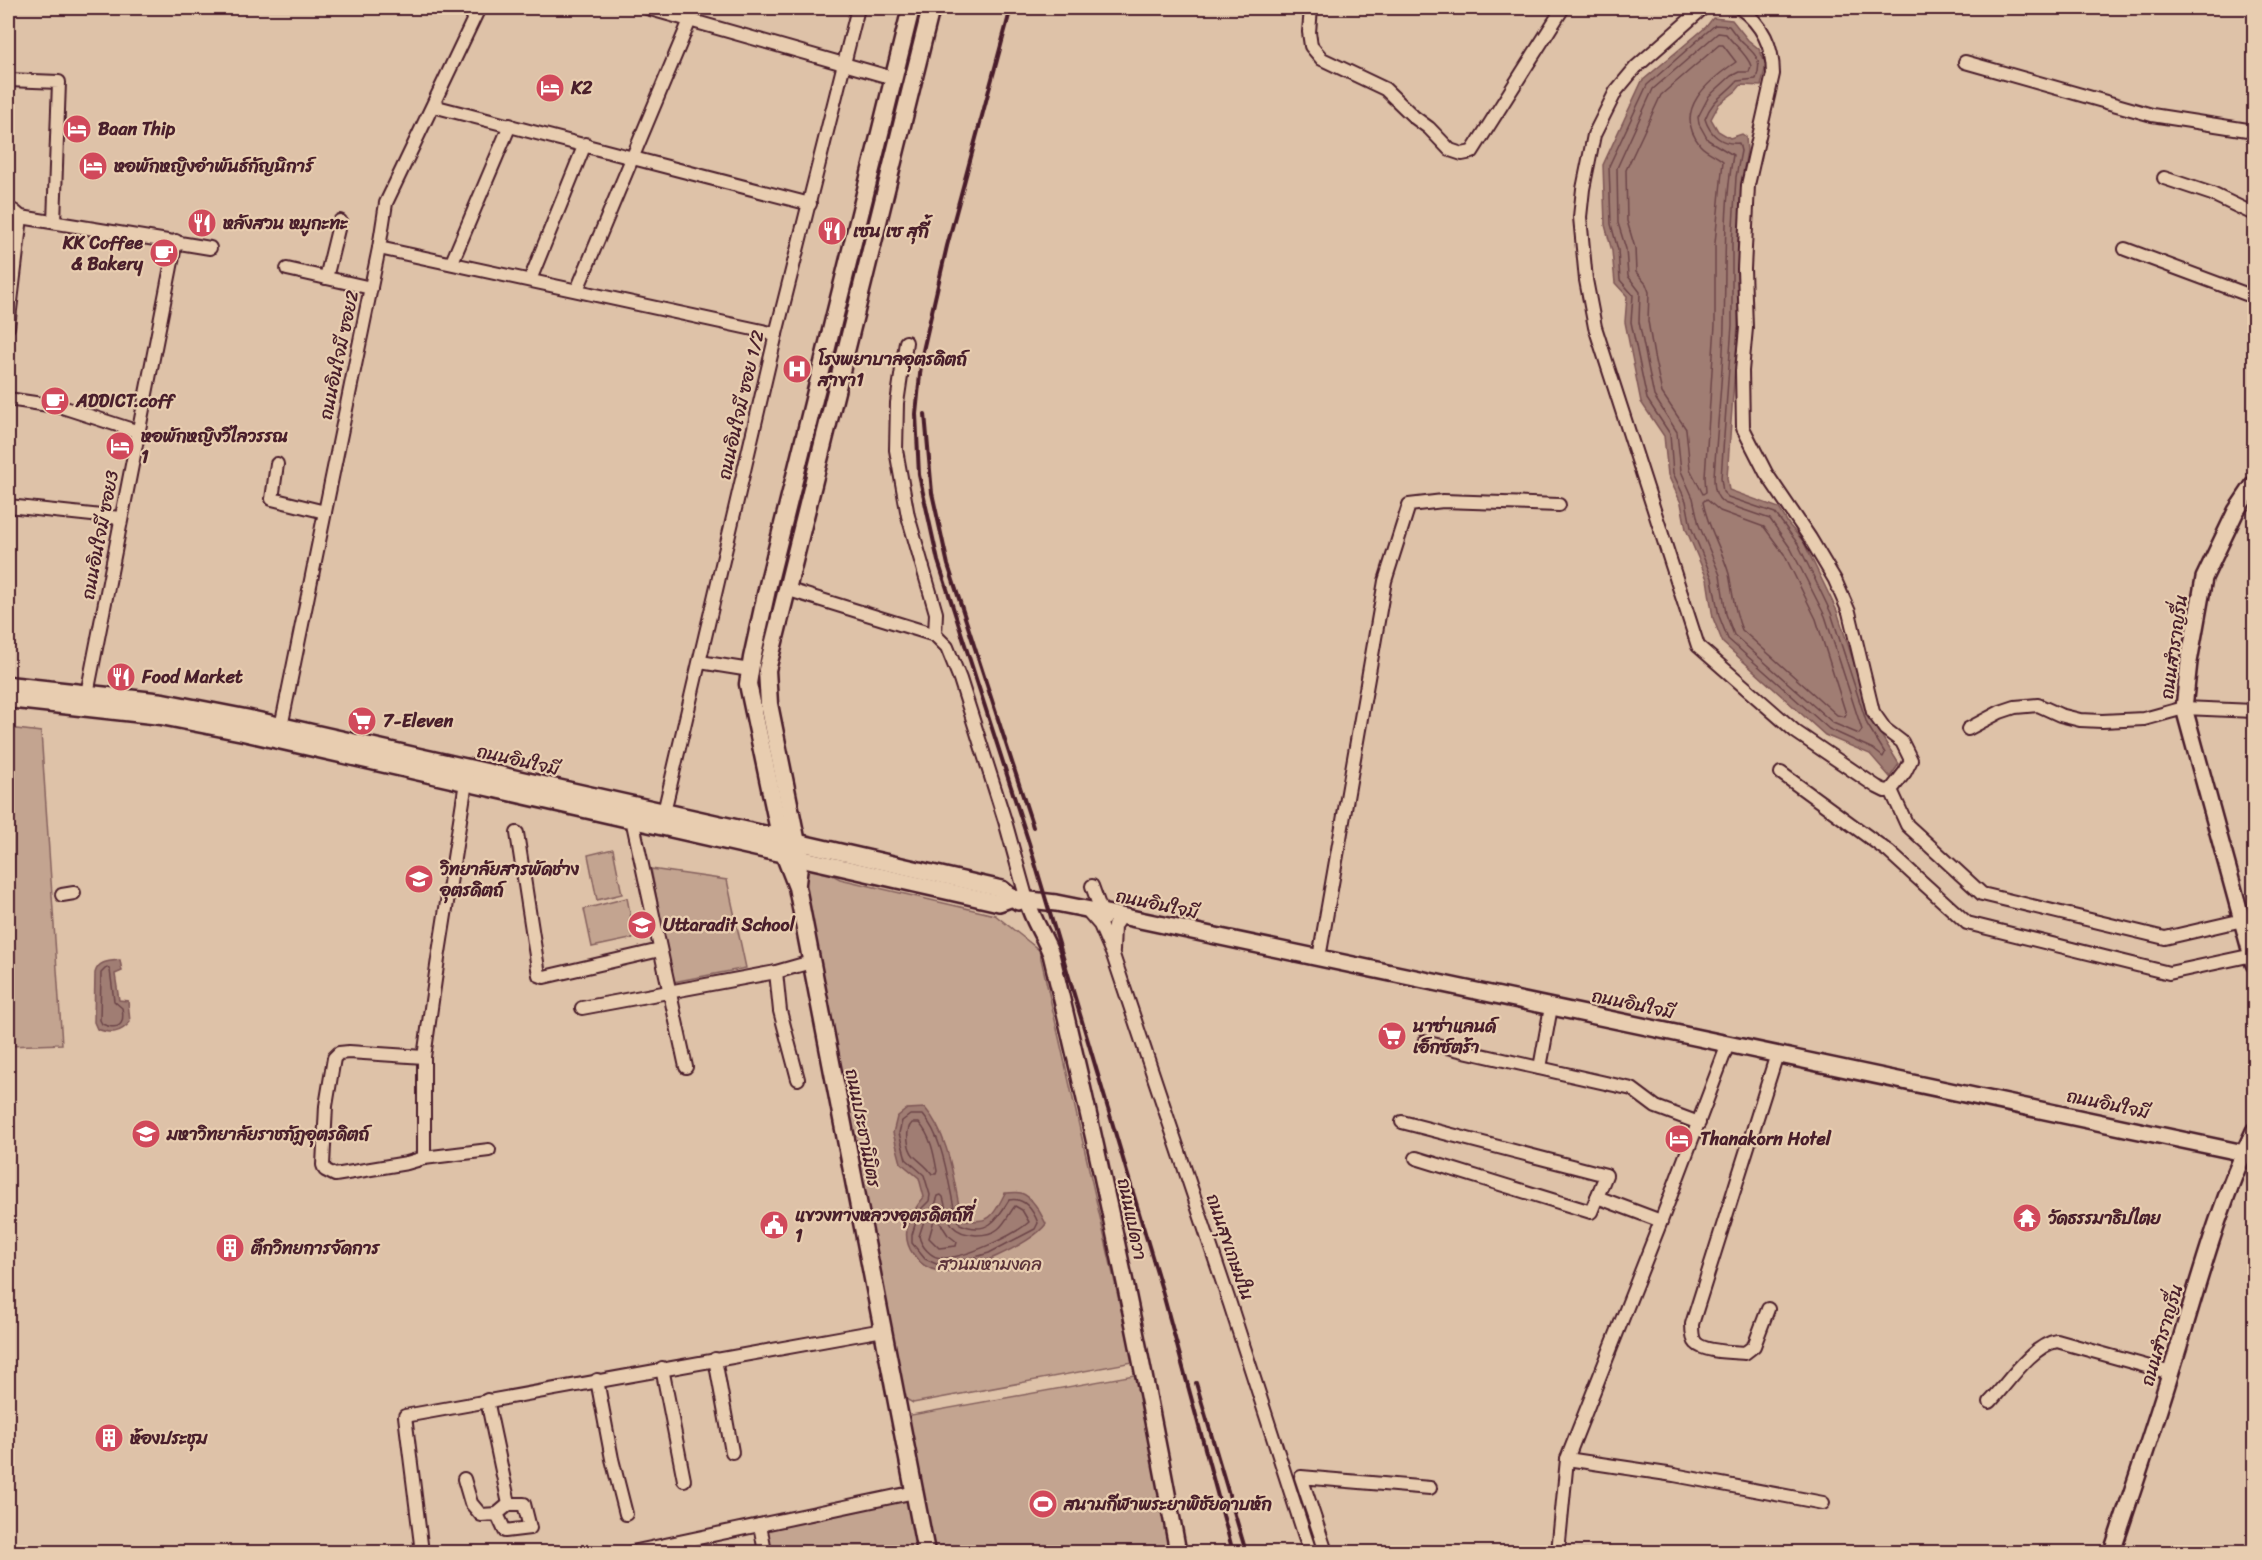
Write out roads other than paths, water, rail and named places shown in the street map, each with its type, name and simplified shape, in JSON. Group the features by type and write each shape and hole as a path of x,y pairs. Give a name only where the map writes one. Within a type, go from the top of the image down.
{"main road":[{"path":"790,848 750,695 750,670 768,585 911,8"},
{"path":"790,848 766,682 770,658 931,8"},
{"name":"ถนนอินใจมี","path":"8,685 163,702 280,733 790,848"},
{"name":"ถนนอินใจมี","path":"8,699 161,716 280,733"},
{"name":"ถนนอินใจมี","path":"633,813 664,812 790,848"},
{"name":"ถนนประชานิมิตร","path":"790,848 926,1552"}],"street":[{"name":"ถนนอินใจมี ซอย2","path":"280,733 379,248 386,203 479,8"},
{"path":"647,8 666,10 690,20 893,78"},
{"name":"ถนนอินใจมี ซอย 1/2","path":"664,812 776,334 858,8"},
{"path":"1311,8 1309,32 1311,46 1322,59 1385,89 1450,150 1462,154 1472,152 1563,8"},
{"path":"1703,8 1636,67 1616,91 1594,135 1580,217 1586,280 1595,327 1698,646 1796,732 1877,787 1885,791 1891,790 1911,760 1902,742 1885,729 1872,712 1849,612 1835,580 1766,473 1743,428 1742,371 1746,328 1744,269 1748,185 1773,74 1773,57 1769,42 1752,17 1740,8"},
{"path":"577,290 690,20"},
{"path":"1965,62 2151,114 2254,131"},
{"path":"8,80 59,82 54,222"},
{"path":"433,106 810,204"},
{"path":"452,262 510,125"},
{"path":"530,280 585,144"},
{"path":"2164,178 2212,194 2254,214"},
{"path":"8,209 21,217 210,248"},
{"path":"8,327 21,217"},
{"path":"326,278 340,221"},
{"name":"ถนนอินใจมี ซอย3","path":"87,694 176,241"},
{"path":"379,248 776,334"},
{"path":"2126,249 2254,297"},
{"path":"287,269 371,288"},
{"path":"906,342 897,404 896,450 908,516 936,613 935,635"},
{"path":"8,399 62,407 139,432"},
{"path":"277,464 272,499 325,512"},
{"name":"ถนนสำราญรื่น","path":"2254,484 2236,511 2204,578 2189,662 2184,708 2254,960"},
{"path":"1319,958 1385,581 1408,505 1443,501 1559,505"},
{"path":"8,506 120,518"},
{"path":"786,589 935,635 947,647 960,679 1005,821 1020,899"},
{"path":"700,662 750,670"},
{"path":"1968,729 2000,712 2038,705 2060,715 2080,720 2102,721 2144,719 2184,708 2254,711"},
{"path":"1780,773 1889,852 1967,923 2169,973 2254,960"},
{"path":"424,1158 424,1057 467,775"},
{"path":"1891,790 1907,825 1982,894 2165,938 2243,920"},
{"path":"633,813 686,1067"},
{"path":"517,833 539,975 544,977 569,973 660,950"},
{"name":"ถนนอินใจมี","path":"790,848 1002,889 1020,899 1121,916 2249,1155"},
{"name":"ถนนสุขเกษมใน","path":"1092,886 1095,911 1113,955 1310,1552"},
{"name":"ถนนแปดวา","path":"1020,899 1051,954 1085,1093 1145,1373 1178,1552"},
{"path":"1034,922 1039,909 1047,902"},
{"name":"ถนนสุขเกษมใน","path":"1113,955 1114,926 1121,916"},
{"path":"582,1008 776,972 811,962"},
{"path":"776,972 780,1011 798,1079"},
{"path":"1540,1068 1551,1007"},
{"path":"1424,1042 1632,1089 1656,1107 1699,1123"},
{"path":"1558,1552 1567,1459 1728,1044"},
{"path":"424,1057 349,1052 339,1053 334,1058 326,1106 323,1166 325,1170 335,1175 424,1158 489,1150"},
{"path":"1768,1309 1754,1346 1744,1353 1703,1347 1696,1343 1692,1324 1777,1054"},
{"path":"1402,1122 1606,1176 1591,1212 1416,1158"},
{"name":"ถนนสำราญรื่น","path":"2112,1552 2171,1373 2213,1233 2249,1155 2254,1131"},
{"path":"1597,1197 1661,1221"},
{"path":"422,1552 405,1416 883,1330"},
{"path":"1990,1402 2034,1352 2048,1342 2057,1341 2171,1373"},
{"path":"715,1359 732,1452"},
{"path":"662,1368 684,1480"},
{"path":"597,1380 612,1459 626,1514"},
{"path":"487,1400 509,1504"},
{"path":"1567,1459 1674,1475 1823,1503"},
{"path":"1326,1552 1301,1477 1430,1488"},
{"path":"464,1479 476,1510 481,1515 497,1514 509,1504 524,1504 530,1528 505,1531 497,1514"},
{"path":"632,1552 915,1492"},
{"path":"760,1525 765,1552"}],"water":[{"path":"1713,18 1732,20 1748,40 1759,49 1766,65 1761,86 1741,85 1719,104 1711,119 1718,131 1730,138 1742,134 1746,137 1747,151 1742,178 1738,244 1738,325 1727,478 1729,490 1779,508 1789,525 1803,541 1837,611 1873,722 1899,764 1890,777 1870,754 1825,735 1723,643 1713,618 1707,579 1686,529 1681,503 1668,475 1664,436 1641,402 1625,322 1627,296 1615,283 1612,251 1605,225 1603,165 1642,81 1706,27"},
{"path":"120,960 122,971 115,974 119,1000 128,1001 130,1022 119,1031 107,1032 97,1029 94,1022 95,973 101,964"},
{"path":"925,1108 933,1119 945,1145 961,1215 965,1220 987,1219 995,1212 1005,1193 1019,1193 1033,1202 1046,1224 1038,1232 1012,1249 964,1268 939,1271 918,1260 909,1247 907,1232 914,1210 924,1197 919,1178 901,1163 893,1133 897,1117 907,1109"}],"railway":[{"path":"1011,8 947,246 922,355 916,414 919,475 938,561 1029,843 1162,1290 1233,1552"},
{"path":"925,414 932,493 948,565 1033,827"},
{"path":"1196,1383 1246,1552"}],"place":[{"name":"K2","path":"550,88"},
{"name":"Baan Thip","path":"77,129"},
{"name":"หอพักหญิงอำพันธ์กัญนิการ์","path":"93,166"},
{"name":"หลังสวน หมูกะทะ","path":"202,223"},
{"name":"เซน เซ สุกี้","path":"832,231"},
{"name":"KK Coffee & Bakery","path":"164,253"},
{"name":"โรงพยาบาลอุตรดิตถ์ สาขา1","path":"797,369"},
{"name":"ADDICT.coff","path":"55,401"},
{"name":"หอพักหญิงวิไลวรรณ 1","path":"120,446"},
{"name":"Food Market","path":"121,677"},
{"name":"7-Eleven","path":"362,721"},
{"name":"วิทยาลัยสารพัดช่าง อุตรดิตถ์","path":"419,879"},
{"name":"Uttaradit School","path":"642,925"},
{"name":"นาซ่าแลนด์ เอ็กซ์ตร้า","path":"1392,1036"},
{"name":"มหาวิทยาลัยราชภัฏอุตรดิตถ์","path":"146,1134"},
{"name":"Thanakorn Hotel","path":"1679,1139"},
{"name":"วัดธรรมาธิปไตย","path":"2027,1218"},
{"name":"แขวงทางหลวงอุตรดิตถ์ที่ 1","path":"774,1225"},
{"name":"ตึกวิทยการจัดการ","path":"230,1248"},
{"name":"ห้องประชุม","path":"109,1438"},
{"name":"สนามกีฬาพระยาพิชัยดาบหัก","path":"1043,1504"}],"park label":[{"name":"สวนมหามงคล","path":"990,1264"}]}
